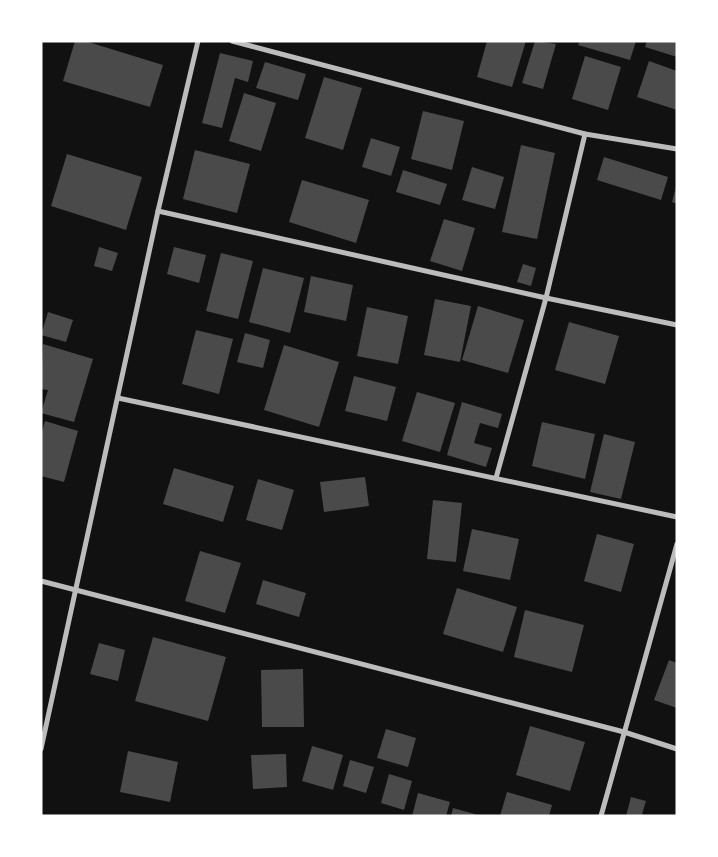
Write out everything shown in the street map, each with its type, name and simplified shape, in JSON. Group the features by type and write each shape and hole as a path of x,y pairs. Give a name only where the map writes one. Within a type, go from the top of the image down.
{"street":[{"path":"41,749 158,211 198,41"},
{"path":"232,41 585,134 677,149"},
{"path":"496,478 546,298 585,134"},
{"path":"158,211 546,298 677,325"},
{"path":"118,398 677,517"},
{"path":"601,816 677,544"},
{"path":"41,581 624,732 677,749"}],"building":[{"path":"75,41 85,41 163,65 150,107 63,81"},
{"path":"487,41 526,41 512,87 477,77"},
{"path":"535,41 556,44 543,89 522,83"},
{"path":"580,41 636,41 630,60 578,45"},
{"path":"647,41 677,41 677,57 645,47"},
{"path":"220,53 253,61 248,82 235,78 222,128 202,123"},
{"path":"585,56 621,67 608,110 572,99"},
{"path":"649,61 677,71 677,110 637,97"},
{"path":"265,62 306,74 298,100 256,88"},
{"path":"324,77 362,88 343,150 305,138"},
{"path":"244,93 276,103 261,151 229,141"},
{"path":"423,111 464,121 452,170 411,159"},
{"path":"371,138 400,147 391,176 362,167"},
{"path":"521,145 555,153 537,239 502,232"},
{"path":"195,150 250,164 237,213 183,199"},
{"path":"67,154 142,177 126,230 51,206"},
{"path":"604,157 668,177 661,200 597,180"},
{"path":"472,167 504,177 495,209 462,200"},
{"path":"403,170 447,184 440,205 396,192"},
{"path":"302,180 369,200 356,243 289,222"},
{"path":"677,187 677,204 672,202"},
{"path":"444,219 475,228 462,271 430,261"},
{"path":"99,247 118,253 112,271 94,266"},
{"path":"174,247 206,255 199,283 167,274"},
{"path":"221,253 253,261 238,319 206,311"},
{"path":"523,264 536,268 531,286 517,282"},
{"path":"263,268 304,278 290,333 249,322"},
{"path":"311,276 353,285 346,321 304,312"},
{"path":"435,299 471,306 460,362 424,355"},
{"path":"478,306 524,320 508,373 462,360"},
{"path":"367,307 408,316 398,364 357,356"},
{"path":"48,312 73,320 66,342 41,335"},
{"path":"569,322 619,336 605,384 555,370"},
{"path":"196,330 233,339 219,394 182,384"},
{"path":"245,333 270,340 263,368 237,362"},
{"path":"43,344 93,359 74,422 41,413 48,390 41,389"},
{"path":"284,345 339,362 319,427 264,410"},
{"path":"354,376 396,387 387,421 345,411"},
{"path":"417,392 455,403 440,452 402,441"},
{"path":"462,402 502,414 498,428 480,423 474,443 492,448 486,467 447,455"},
{"path":"45,421 78,431 64,482 41,476 41,435"},
{"path":"542,422 595,434 585,479 532,466"},
{"path":"604,434 635,442 621,499 590,492"},
{"path":"174,468 234,486 223,522 163,504"},
{"path":"365,477 369,506 324,512 320,482"},
{"path":"258,479 294,490 282,530 246,520"},
{"path":"433,500 462,503 456,562 427,559"},
{"path":"472,529 519,539 510,580 463,571"},
{"path":"597,534 634,544 621,592 584,581"},
{"path":"200,551 241,563 225,613 185,601"},
{"path":"263,580 306,593 299,617 256,604"},
{"path":"457,588 517,607 503,652 443,634"},
{"path":"525,610 584,625 572,672 514,657"},
{"path":"153,637 226,657 208,721 135,701"},
{"path":"99,643 125,650 118,681 90,674"},
{"path":"669,660 677,663 677,708 654,700"},
{"path":"303,669 304,727 262,727 261,670"},
{"path":"530,726 585,742 570,791 516,775"},
{"path":"386,729 416,738 408,767 377,758"},
{"path":"312,746 343,755 333,790 302,781"},
{"path":"128,751 178,762 170,802 120,792"},
{"path":"286,754 287,787 253,789 251,755"},
{"path":"350,760 374,767 366,793 343,786"},
{"path":"389,774 412,781 404,810 381,803"},
{"path":"507,792 552,805 549,816 500,816"},
{"path":"418,793 450,802 446,816 412,816"},
{"path":"631,797 646,801 642,814 647,816 626,816"},
{"path":"453,808 478,815 478,816 451,816"}]}
